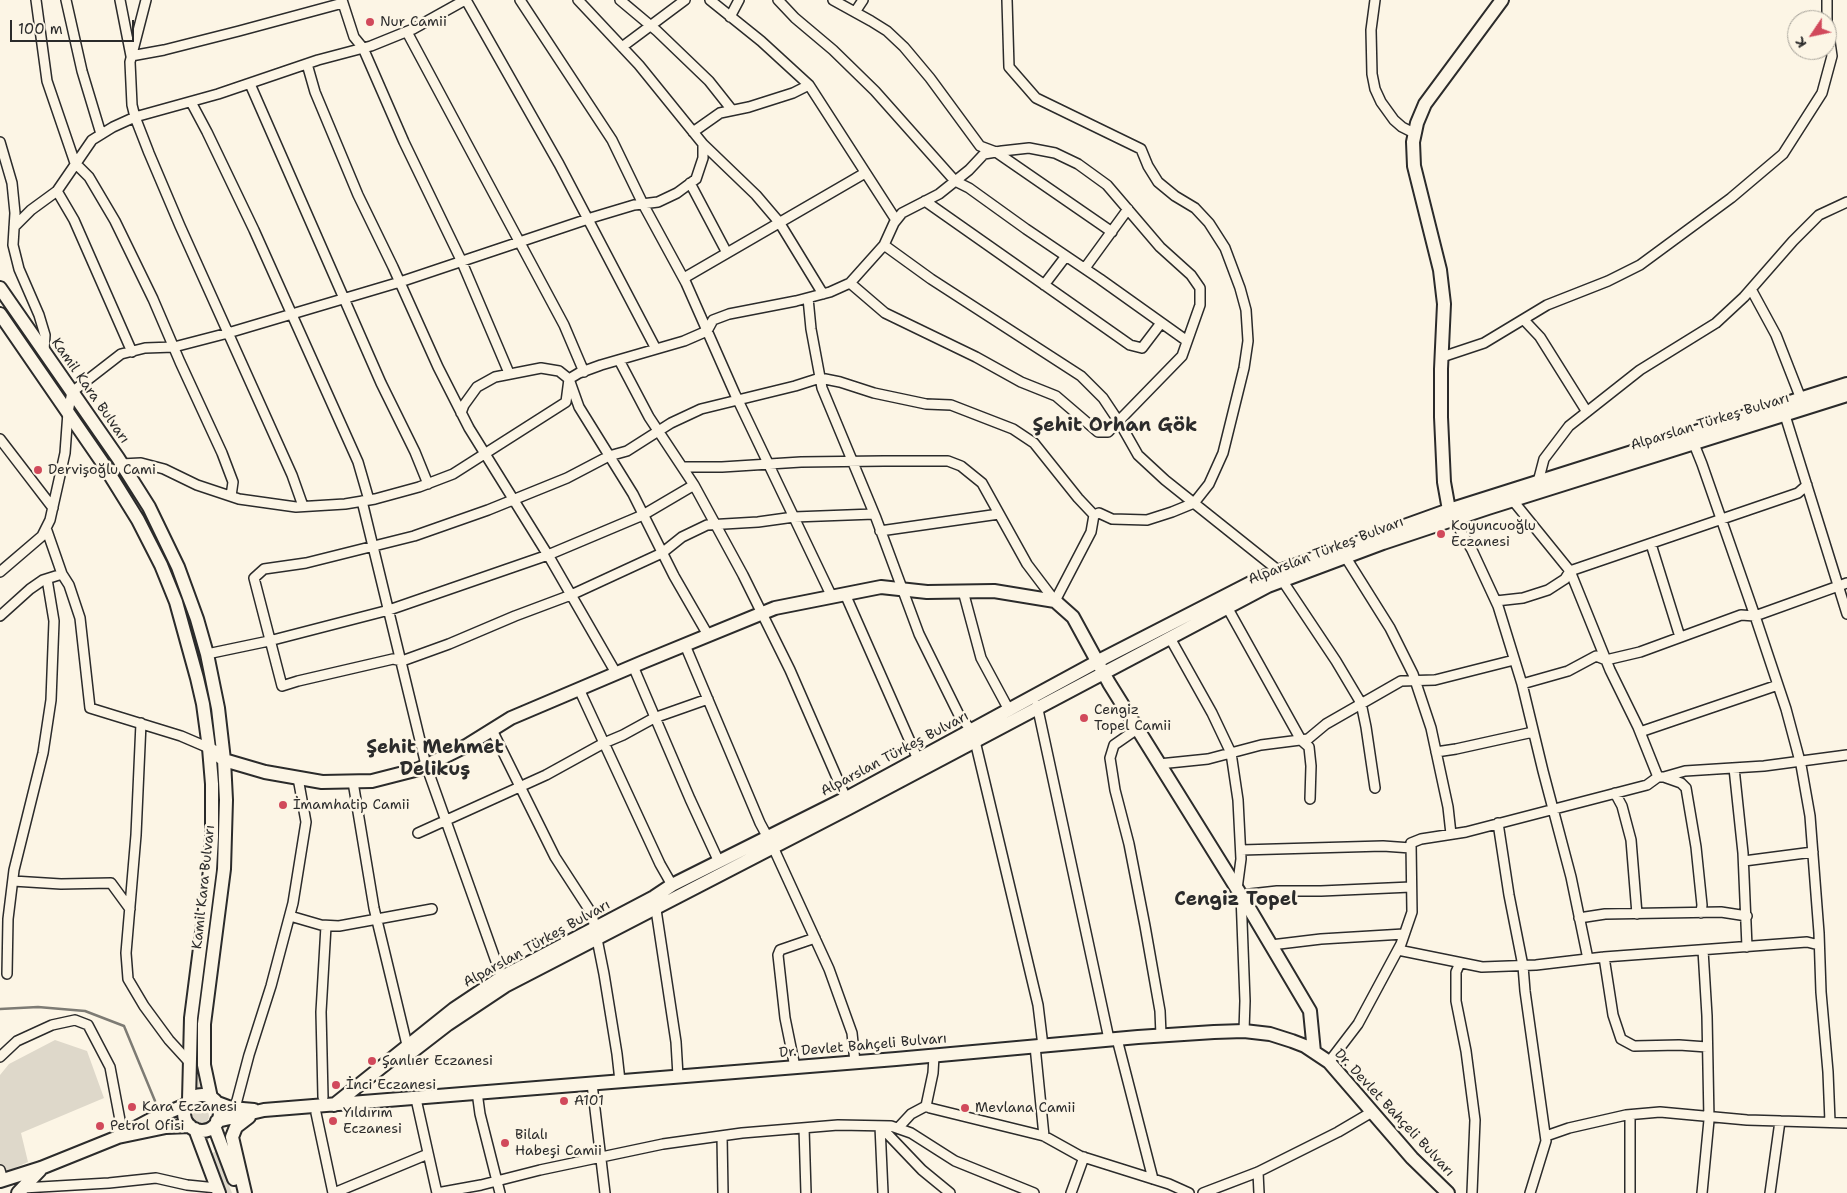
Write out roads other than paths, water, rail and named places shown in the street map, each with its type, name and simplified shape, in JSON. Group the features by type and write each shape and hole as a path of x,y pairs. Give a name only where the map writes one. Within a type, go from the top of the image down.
{"main road":[{"path":"1451,515 1443,472 1441,417 1444,304 1440,270 1414,166 1414,133 1420,114 1429,98 1502,0"},
{"name":"Kamil Kara Bulvarı","path":"0,288 149,507 173,555 191,603 206,654 218,708 224,760 226,822 224,869 203,1039 204,1065 213,1100"},
{"name":"Kamil Kara Bulvarı","path":"0,314 129,504 161,565 176,602 190,649 203,704 209,748 212,803 211,855 193,999 187,1102"},
{"name":"Alparslan Türkeş Bulvarı","path":"1783,410 1801,399 1847,384"},
{"name":"Alparslan Türkeş Bulvarı","path":"1100,668 1170,638 1281,576 1342,553 1451,515 1692,438 1783,410 1847,395"},
{"name":"Alparslan Türkeş Bulvarı","path":"1509,496 1538,482 1692,438"},
{"name":"Alparslan Türkeş Bulvarı","path":"334,1105 408,1050 454,1009 595,932 847,803 1100,668 1260,578 1281,576"},
{"path":"209,748 224,760 266,772 322,782 372,782 419,769 466,746 512,718 775,608 881,587 927,592 994,591 1055,601 1073,617 1100,668 1239,892 1310,1011 1314,1052"},
{"name":"Alparslan Türkeş Bulvarı","path":"973,735 1009,710 1036,701"},
{"name":"Alparslan Türkeş Bulvarı","path":"655,902 672,885 719,862 770,843"},
{"name":"Dr. Devlet Bahçeli Bulvarı","path":"216,1124 258,1112 477,1092 934,1056 1161,1035 1244,1031 1270,1034 1292,1041 1329,1062 1412,1158 1448,1193"},
{"path":"1,1177 42,1168 118,1138 201,1095 231,1108 258,1112"},
{"path":"213,1100 220,1113 216,1124 240,1193"},
{"path":"187,1102 185,1116 192,1128 218,1191"},
{"path":"245,1193 232,1137 236,1127 258,1112"},
{"path":"118,1138 166,1127 192,1128 204,1131 216,1124"},
{"path":"20,1190 42,1168"}],"street":[{"path":"36,0 47,81 75,163 89,177 115,221 154,299 222,453 232,482 231,496"},
{"path":"66,0 82,70 101,134"},
{"path":"120,0 131,56"},
{"path":"148,0 130,62 135,117 176,217 292,475 303,506"},
{"path":"14,227 31,210 57,190 92,140 101,134 135,117 250,84 407,32 466,0 523,100 656,349"},
{"path":"520,0 612,140 643,204 684,278 739,401 832,597"},
{"path":"578,0 622,47 703,144 756,195 779,222 823,294"},
{"path":"620,0 709,81 732,110"},
{"path":"622,47 685,0"},
{"path":"710,0 761,41 809,85 896,220"},
{"path":"730,16 738,0"},
{"path":"778,0 875,91 955,181 969,188 1187,341"},
{"path":"833,0 887,31 904,47 930,78 980,146 996,152 1112,232"},
{"path":"855,12 863,0"},
{"path":"1007,0 1009,67 1036,98 1141,150 1158,182 1195,208 1209,223 1225,248 1246,310 1248,341 1244,368 1223,453 1210,484 1194,502 1147,520 1112,519 1099,513 1094,515"},
{"path":"1375,0 1371,30 1372,74 1375,89 1394,120 1402,127 1414,133"},
{"path":"131,56 211,38 342,1 354,37 363,48 404,142 461,260 509,373"},
{"path":"407,32 564,325 584,372"},
{"path":"1442,357 1484,343 1547,305 1608,281 1640,265 1731,198 1783,154 1822,94 1831,60"},
{"path":"307,64 315,92 358,195 400,282 438,368 461,413 548,555 616,673"},
{"path":"250,84 381,383 415,452 428,484"},
{"path":"693,132 720,113 749,107 793,93 809,85"},
{"path":"191,102 207,132 358,462 372,546 402,661 426,765 503,982"},
{"path":"0,142 12,183 15,213 13,245 19,270 40,315 45,335 44,351"},
{"path":"0,572 42,536 46,528 53,508 65,453 68,412 72,392 121,354 145,348 174,347 228,332 400,282 587,219 643,204 658,202 677,193 696,179 703,158 703,144"},
{"path":"569,379 619,360 684,341 707,331 713,320 729,314 808,298 850,283 884,245 896,220 902,213 939,194 984,154 1029,148 1055,153 1078,164 1107,185 1160,247 1191,275 1200,288 1200,306 1182,356 1108,432 1098,432 1056,396 1021,382 976,357 885,313 850,283"},
{"path":"684,278 865,173"},
{"path":"690,183 727,252"},
{"path":"57,190 74,220 132,352"},
{"path":"925,201 1130,345 1142,348 1161,323"},
{"path":"1538,482 1544,458 1569,426 1640,370 1716,323 1751,289 1819,215 1847,202"},
{"path":"1085,268 1128,210"},
{"path":"884,245 931,279 1081,376 1103,398 1138,455 1165,480 1194,502 1281,576 1361,703 1375,788"},
{"path":"1044,285 1066,256"},
{"path":"1751,289 1776,336 1801,399"},
{"path":"808,298 811,329 822,388 874,514 918,634 959,715 973,735 1038,1005 1044,1136"},
{"path":"1524,320 1540,337 1587,412"},
{"path":"619,360 649,417 694,485 763,613 790,670 847,803"},
{"path":"461,413 477,387 495,377 541,368 559,371 569,379 579,407 633,494 662,553 708,635"},
{"path":"874,514 794,517 707,525 682,537 662,553 571,595 449,644 402,661 393,659 282,686 254,578 264,569 306,564 414,536 488,510 567,478 609,456 627,451 658,431 701,410 820,378 874,393 926,404 950,405 1013,429 1034,443 1094,515"},
{"path":"121,464 141,463 164,469 197,484 239,499 303,506 365,501 428,484 453,474 566,402 569,379"},
{"path":"1783,410 1807,485 1843,585 1847,614"},
{"path":"1692,438 1756,616 1799,760 1810,816 1830,1122"},
{"path":"0,439 53,508"},
{"path":"682,467 722,467 769,463 948,461 961,466 982,483 1027,564 1055,601 1090,532 1094,515"},
{"path":"206,654 270,641 389,610 548,555 643,515 694,485"},
{"path":"1496,601 1523,598 1548,590 1565,579 1570,571 1798,493 1807,485"},
{"path":"1509,496 1570,571 1606,660 1661,777"},
{"path":"880,531 999,514"},
{"path":"1451,515 1472,550 1496,601 1522,684 1571,877 1588,959"},
{"path":"46,528 80,618 90,708 181,736 209,748"},
{"path":"1651,544 1680,637"},
{"path":"1342,553 1390,628 1415,681 1431,728 1448,807 1451,834"},
{"path":"0,616 30,588 62,574"},
{"path":"7,974 8,919 12,881 43,753 51,700 54,621 48,579"},
{"path":"1522,684 1568,671 1596,656 1606,660 1640,652 1741,615 1756,616 1843,585"},
{"path":"963,592 981,658 1009,710"},
{"path":"845,594 920,764"},
{"path":"1228,607 1301,740 1309,747 1311,766 1310,799"},
{"path":"1170,638 1212,713 1231,753 1238,800 1241,850 1239,892 1245,1000 1244,1031"},
{"path":"685,645 770,843 829,969 852,1033 855,1062"},
{"path":"1159,764 1208,759 1262,745 1308,739 1326,724 1401,681 1435,680 1514,660"},
{"path":"633,666 654,718 719,862"},
{"path":"1640,732 1778,686"},
{"path":"579,689 660,864 672,885"},
{"path":"418,833 546,775 654,718 708,699"},
{"path":"1036,701 1113,1039 1153,1179"},
{"path":"141,723 136,835 126,953 128,979 149,1012 190,1063"},
{"path":"1137,729 1114,745 1110,758 1115,790 1130,844 1160,1011 1161,1035"},
{"path":"492,730 554,857 592,914 617,1054 620,1081"},
{"path":"1436,752 1533,732"},
{"path":"1329,1062 1358,1024 1398,950 1404,934 1412,912 1411,843 1647,785 1661,777 1685,771 1734,768 1847,755"},
{"path":"1734,768 1744,861 1747,947"},
{"path":"1661,777 1681,782 1686,788 1696,847 1702,905 1701,913"},
{"path":"235,1108 293,903 306,822 298,778"},
{"path":"353,782 359,827 377,920 408,1050"},
{"path":"1615,793 1622,806 1631,840 1637,914"},
{"path":"1498,823 1523,966 1546,1136 1546,1142 1530,1193"},
{"path":"1241,850 1383,846 1410,848"},
{"path":"1744,861 1813,852"},
{"path":"12,881 61,884 111,882 130,909"},
{"path":"1239,892 1411,887"},
{"path":"655,902 676,1042 678,1076"},
{"path":"290,916 326,926 339,926 432,909"},
{"path":"1579,918 1605,914 1721,912 1746,916"},
{"path":"322,1097 321,1012 326,926"},
{"path":"1271,945 1321,939 1404,934"},
{"path":"794,1067 785,1018 778,955 780,950 815,938"},
{"path":"1398,950 1482,967 1523,966 1604,957 1807,942 1819,945"},
{"path":"1702,1193 1709,1116 1703,950"},
{"path":"1604,957 1613,1015 1621,1039 1634,1046 1679,1045 1707,1047"},
{"path":"1460,963 1456,972 1456,1001 1466,1052 1475,1120 1472,1193"},
{"path":"0,1057 17,1041 52,1025 76,1020 88,1025 110,1067 120,1120 118,1138"},
{"path":"898,1128 911,1114 926,1106 933,1073 934,1056"},
{"path":"592,1084 604,1193"},
{"path":"477,1092 480,1114 500,1193"},
{"path":"416,1099 437,1193 664,1144 722,1136 838,1125 891,1126 898,1128 911,1133 955,1161 1034,1193"},
{"path":"926,1106 1044,1136 1084,1157 1169,1184 1189,1193"},
{"path":"1203,1193 1258,1172 1338,1132 1372,1112"},
{"path":"1546,1136 1569,1128 1630,1115 1660,1112 1780,1121 1847,1123"},
{"path":"316,1113 334,1193 428,1154"},
{"path":"1630,1115 1630,1193"},
{"path":"1770,1193 1780,1121"},
{"path":"880,1126 883,1193"},
{"path":"880,1126 922,1170 950,1193"},
{"path":"804,1128 806,1193"},
{"path":"722,1136 723,1193"},
{"path":"1071,1193 1084,1157"},
{"path":"1258,1172 1259,1193"},
{"path":"20,1190 156,1178 218,1191"}],"waterway":[{"path":"0,1009 38,1007 85,1011 124,1026 155,1101"}],"place":[{"name":"Nur Camii","path":"370,22"},
{"name":"Dervişoğlu Cami","path":"38,470"},
{"name":"Koyuncuoğlu Eczanesi","path":"1441,534"},
{"name":"Cengiz Topel Camii","path":"1084,718"},
{"name":"İmamhatip Camii","path":"283,805"},
{"name":"Şanlıer Eczanesi","path":"372,1061"},
{"name":"İnci Eczanesi","path":"336,1085"},
{"name":"A101","path":"564,1101"},
{"name":"Kara Eczanesi","path":"132,1107"},
{"name":"Mevlana Camii","path":"965,1108"},
{"name":"Yıldırım Eczanesi","path":"333,1121"},
{"name":"Petrol Ofisi","path":"100,1126"},
{"name":"Bilalı Habeşi Camii","path":"505,1143"}],"district":[{"name":"Şehit Orhan Gök","path":"1115,426"},
{"name":"Şehit Mehmet Delikuş","path":"435,759"},
{"name":"Cengiz Topel","path":"1236,900"}]}
